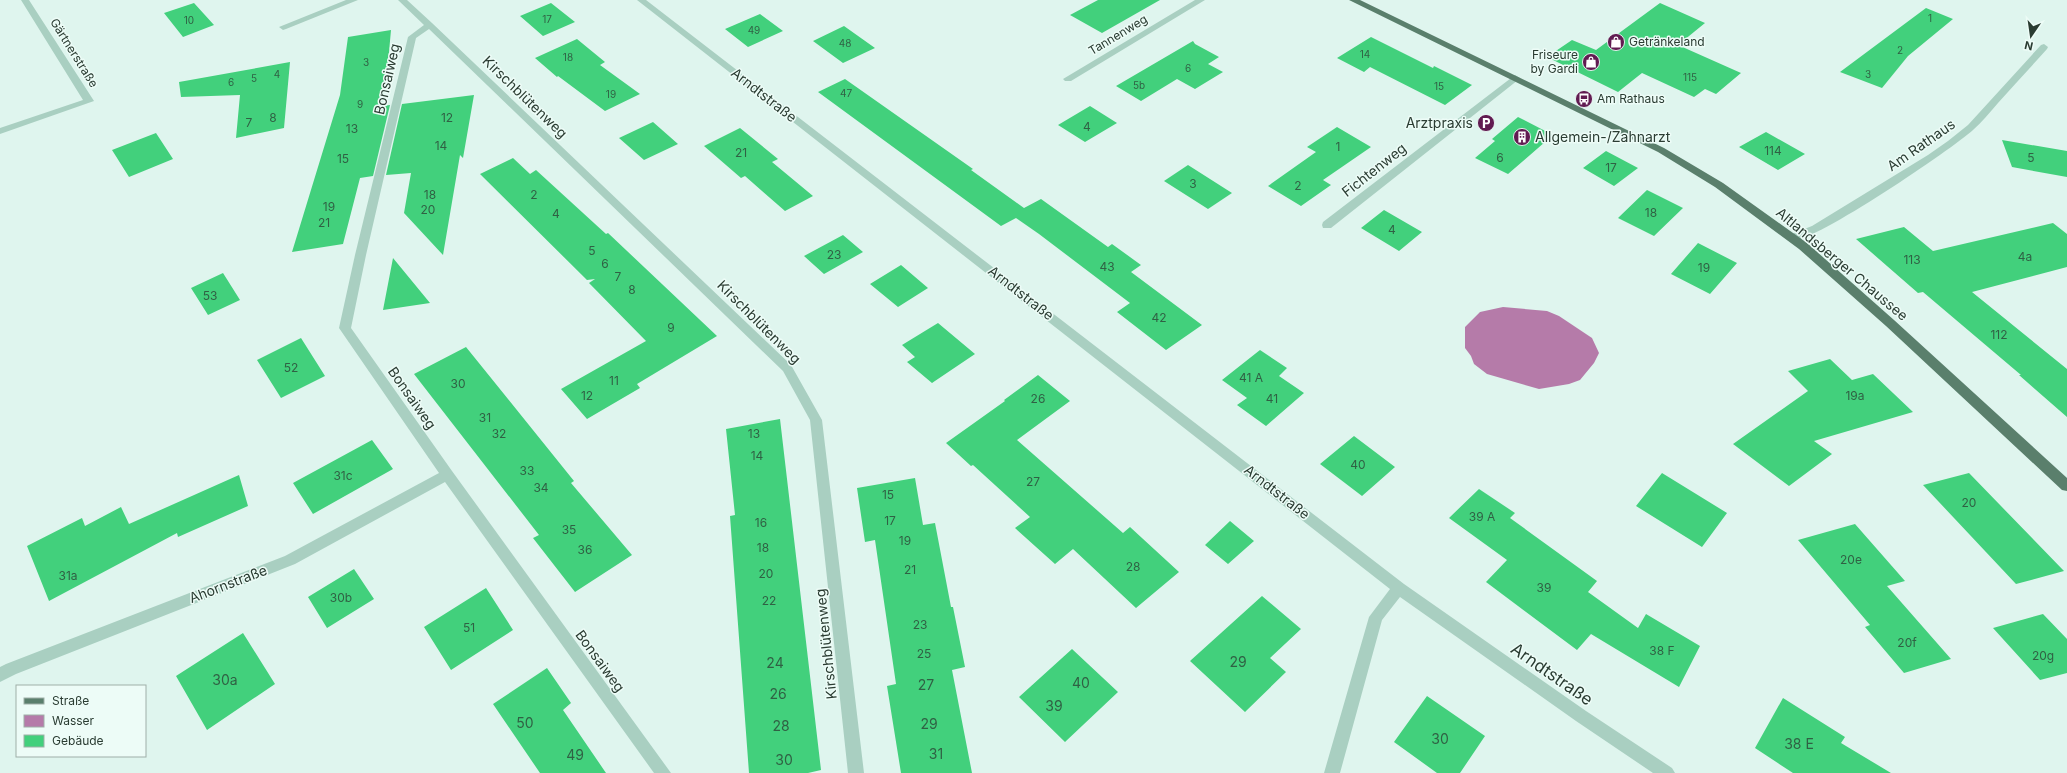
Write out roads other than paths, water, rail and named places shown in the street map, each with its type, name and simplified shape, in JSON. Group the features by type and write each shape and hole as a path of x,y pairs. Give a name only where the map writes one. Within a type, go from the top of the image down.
{"main road":[{"name":"Altlandsberger Chaussee","path":"1353,0 1661,150 1719,185 1793,238 1890,323 2067,486"}],"street":[{"name":"Gärtnerstraße","path":"0,131 89,102 25,0"},
{"path":"283,27 354,0"},
{"path":"402,0 429,25"},
{"name":"Arndtstraße","path":"641,0 1234,458 1399,588 1581,716 1667,773"},
{"name":"Tannenweg","path":"1068,79 1201,0"},
{"name":"Bonsaiweg","path":"429,25 412,37 404,78 353,282 344,328 447,475 663,773"},
{"name":"Kirschblütenweg","path":"429,25 787,368 816,420 856,773"},
{"name":"Am Rathaus","path":"1793,238 1816,229 1932,158 1971,127 2044,47"},
{"name":"Fichtenweg","path":"1327,225 1515,78"},
{"name":"Ahornstraße","path":"0,675 11,669 290,560 447,475"},
{"path":"1332,773 1376,618 1399,588"}],"water":[{"path":"1503,307 1547,311 1559,316 1592,338 1599,353 1594,363 1580,380 1569,384 1539,389 1487,374 1474,364 1471,356 1465,348 1465,327 1480,312"}],"place":[{"name":"Getränkeland","path":"1616,42"},
{"name":"Friseure by Gardi","path":"1591,62"},
{"name":"Am Rathaus","path":"1584,99"},
{"name":"Arztpraxis","path":"1486,123"},
{"name":"Allgemein-/Zahnarzt","path":"1522,137"}]}
